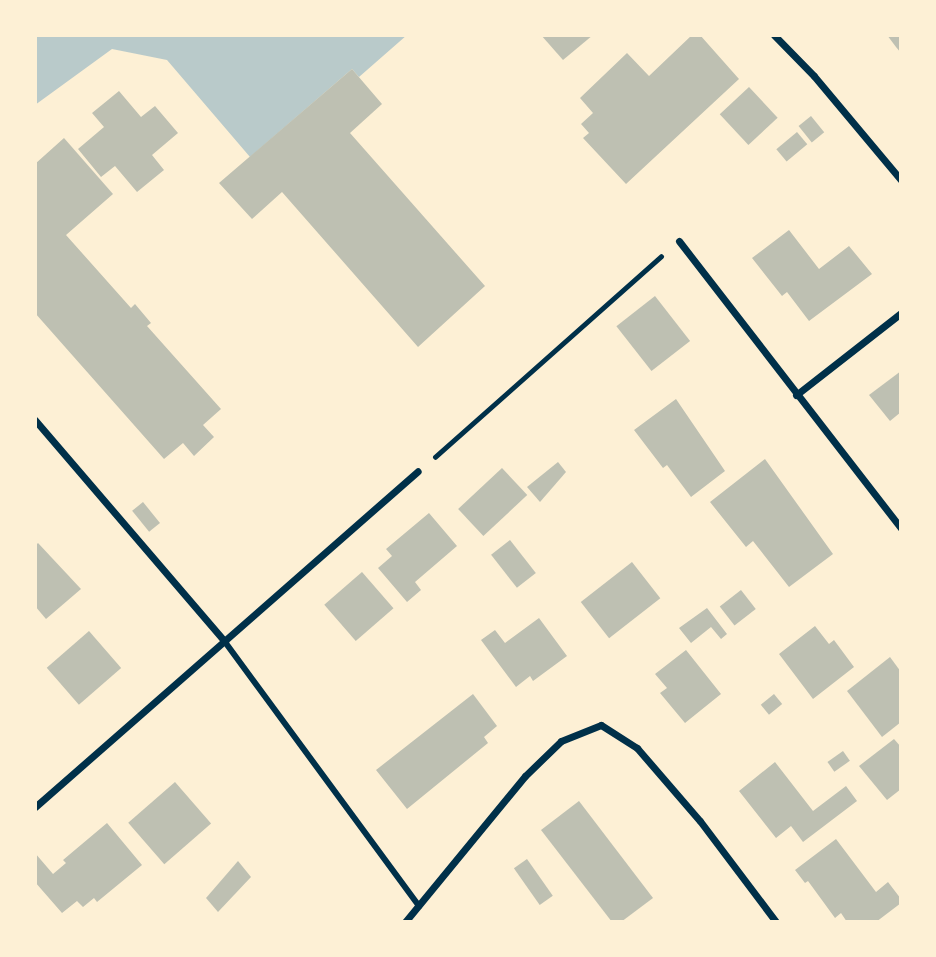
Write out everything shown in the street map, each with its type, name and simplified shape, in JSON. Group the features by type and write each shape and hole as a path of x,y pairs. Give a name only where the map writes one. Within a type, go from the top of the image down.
{"street":[{"path":"774,35 814,76 901,180"},
{"path":"679,241 901,528"},
{"path":"796,394 901,313"},
{"path":"35,420 225,642 419,906"},
{"path":"35,807 418,471"},
{"path":"405,922 534,767 561,741 601,725 637,748 700,821 776,922"}],"path":[{"path":"418,471 679,241"}],"shaded area":[{"path":"35,35 407,35 359,77 352,69 250,157 167,60 112,49 35,105"}],"building":[{"path":"541,35 593,35 563,60"},
{"path":"692,35 700,35 739,79 626,184 583,138 589,133 581,124 593,113 580,98 627,53 649,76"},
{"path":"887,35 901,35 901,53 896,47"},
{"path":"352,69 382,104 350,133 485,286 418,347 282,192 252,219 219,183"},
{"path":"749,87 778,118 748,145 720,114"},
{"path":"119,91 141,117 155,106 178,133 152,155 164,170 137,192 115,166 101,177 78,149 104,127 92,113"},
{"path":"811,116 824,132 812,142 799,126"},
{"path":"797,132 807,144 787,162 776,149"},
{"path":"64,138 113,194 66,235 131,308 135,304 151,323 147,326 221,409 203,425 214,437 194,456 183,443 164,459 35,313 35,164"},
{"path":"789,230 819,269 849,246 872,274 809,321 787,292 782,296 752,258"},
{"path":"655,296 690,341 651,371 616,326"},
{"path":"901,371 901,412 890,421 869,395"},
{"path":"676,399 725,471 691,497 667,465 663,468 634,430"},
{"path":"765,459 833,554 789,587 753,541 746,547 710,502"},
{"path":"558,462 566,472 540,502 527,487"},
{"path":"502,468 527,495 483,536 458,509"},
{"path":"143,502 160,523 149,532 132,511"},
{"path":"429,513 457,546 415,582 421,590 407,602 378,568 392,556 386,549"},
{"path":"510,540 536,573 517,588 491,555"},
{"path":"38,543 81,589 46,619 35,606 35,546"},
{"path":"632,562 660,598 609,638 581,602"},
{"path":"362,572 393,608 356,641 324,605"},
{"path":"741,590 756,609 734,626 720,607"},
{"path":"707,608 727,634 721,639 711,627 691,643 679,628"},
{"path":"539,618 567,656 533,681 530,676 516,687 481,640 495,630 505,643"},
{"path":"815,626 829,644 834,640 854,667 813,699 779,654"},
{"path":"89,631 121,668 79,705 47,668"},
{"path":"686,650 721,694 685,723 660,693 667,688 655,674"},
{"path":"890,657 901,672 901,722 882,737 847,691"},
{"path":"473,694 497,726 484,737 488,743 407,809 376,770"},
{"path":"774,694 782,704 769,715 761,705"},
{"path":"894,739 901,747 901,789 887,800 859,766"},
{"path":"843,751 850,761 834,772 827,762"},
{"path":"775,762 813,811 846,786 857,801 803,842 791,826 776,838 739,791"},
{"path":"175,782 211,824 164,864 128,823"},
{"path":"579,801 653,898 621,922 612,922 541,830"},
{"path":"107,823 142,865 97,902 94,898 83,907 77,901 62,913 35,882 35,853 53,874 66,863 63,860"},
{"path":"836,839 876,892 888,882 901,899 901,903 876,922 847,922 841,913 835,918 808,881 805,883 795,870"},
{"path":"527,859 553,896 540,905 514,868"},
{"path":"238,861 251,877 218,912 206,898"}]}
